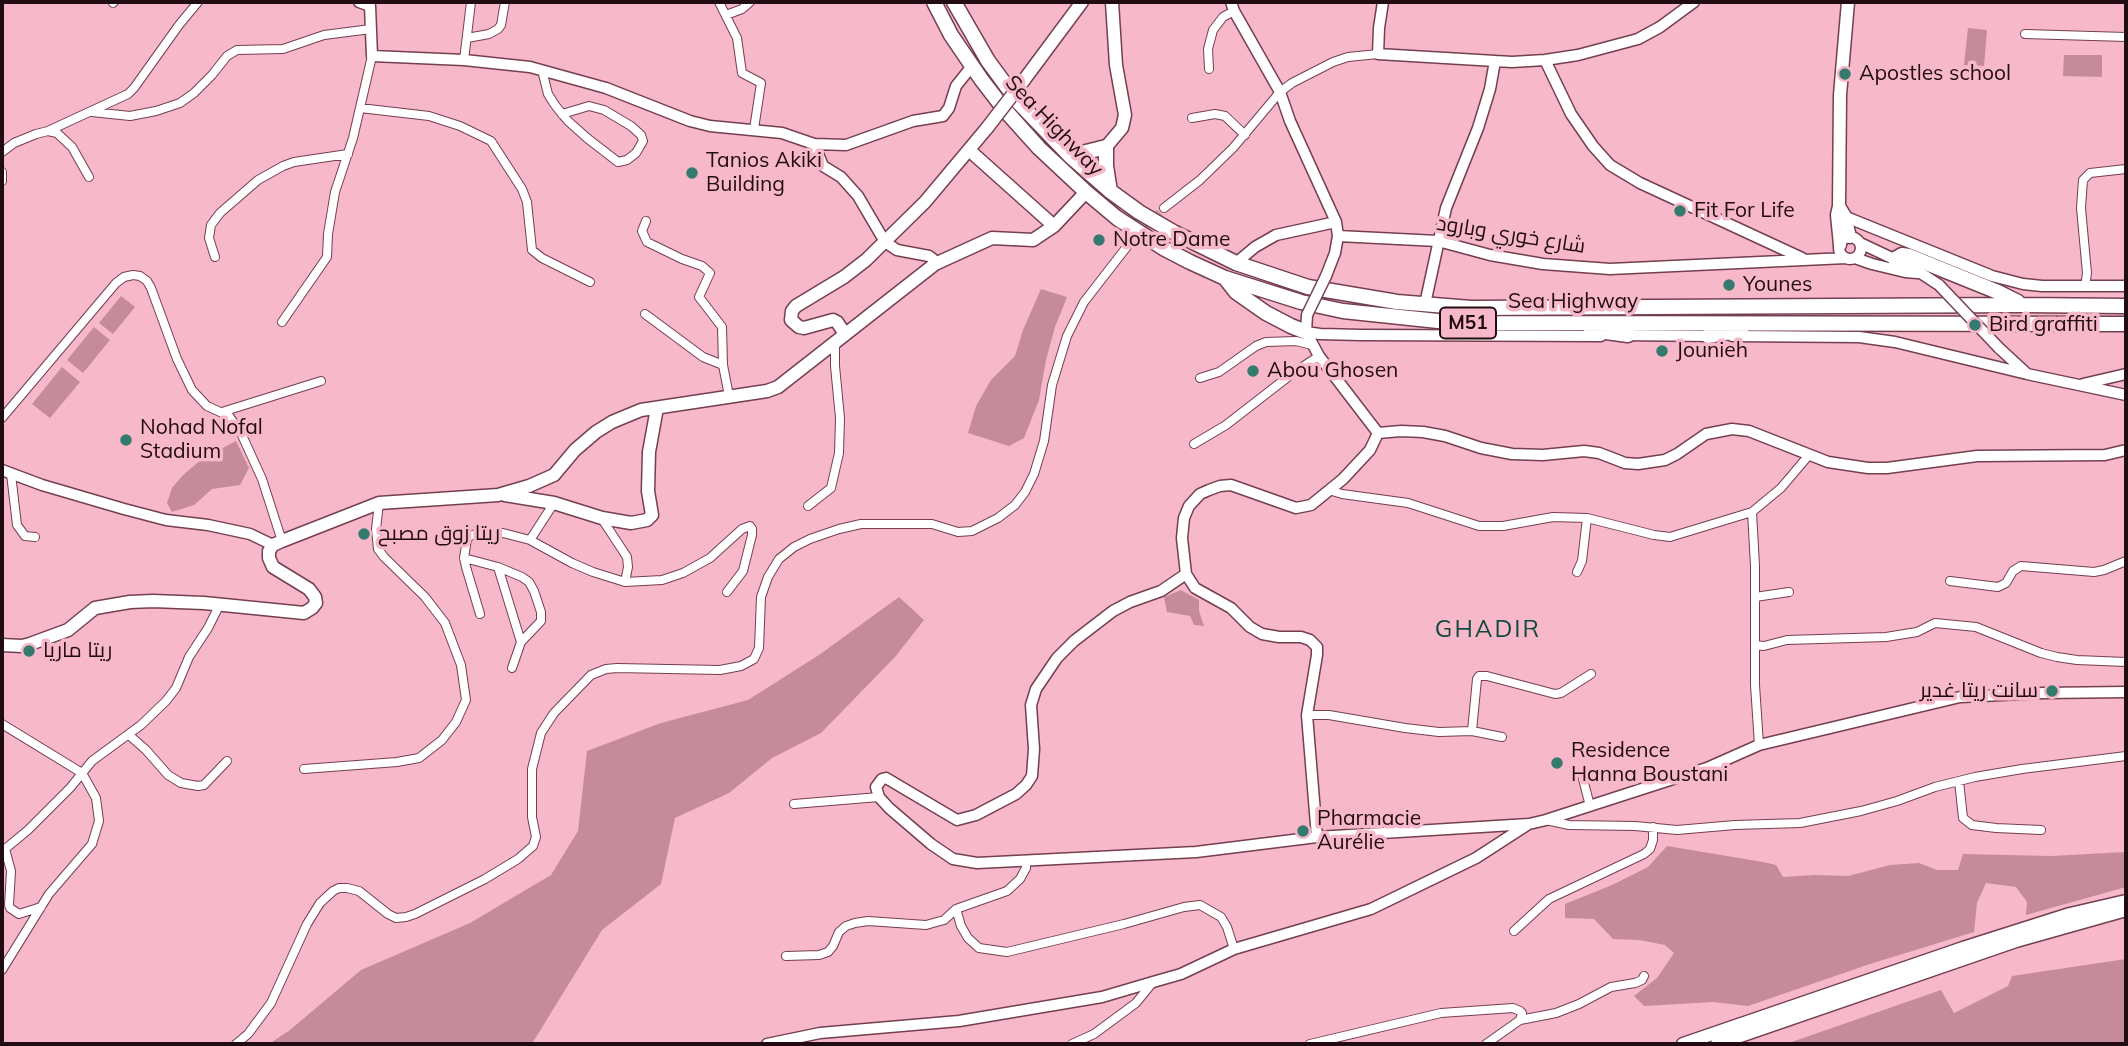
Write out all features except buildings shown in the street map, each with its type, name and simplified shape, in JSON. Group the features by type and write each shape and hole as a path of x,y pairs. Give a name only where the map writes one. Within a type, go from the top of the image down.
{"highway":[{"name":"Sea Highway","path":"934,2 972,66 1024,132 1086,192 1127,226 1165,249 1225,278 1301,302 1343,311 1438,321 2126,324"},
{"name":"Sea Highway","path":"954,2 1004,83 1045,132 1110,191 1175,233 1236,263 1308,287 1471,308 2022,304 2126,306"},
{"path":"1070,156 1107,147 1106,166 1110,191"},
{"path":"1895,259 1902,255 1909,256 2022,304"},
{"path":"1225,278 1236,292 1309,338"},
{"path":"1548,323 1628,335"},
{"path":"1708,336 1775,324"}],"main road":[{"path":"840,338 837,322 833,320 799,327 791,320 792,311 844,277 885,242 925,202 987,128 1082,2"},
{"path":"1107,147 1122,128 1125,115 1116,65 1112,2"},
{"path":"1848,2 1840,95 1840,212 1849,247"},
{"path":"969,150 1054,226"},
{"path":"498,495 549,478 596,432 641,410 767,391 778,387 935,264 986,240 1033,240 1054,226 1086,192"},
{"path":"2,645 22,646 58,634 101,606 153,601 220,604 303,613 316,603 315,597 309,589 273,567 269,551 277,543 379,503 498,495 554,503 602,519 635,523 647,520 652,515 648,491 649,452 657,408"},
{"path":"1683,1044 1963,948 2070,914 2126,901"},
{"path":"1717,1044 2015,941 2126,910"}],"street":[{"path":"2,152 14,144 119,99 134,88 198,2"},
{"path":"464,60 471,2"},
{"path":"467,38 489,34 498,29 505,2"},
{"path":"719,2 740,48 742,73 761,83 754,129"},
{"path":"726,15 742,9 750,2"},
{"path":"1378,54 1383,2"},
{"path":"1164,208 1200,180 1245,135 1280,92 1306,74 1333,62 1348,57 1378,54 1495,61 1545,60 1578,55 1638,39 1660,27 1694,2"},
{"path":"282,322 327,257 335,192 348,154 372,56 367,3"},
{"path":"1209,69 1208,49 1213,30 1232,6 1280,92 1290,121 1336,222 1338,236 1335,253 1307,315 1309,338 1319,356 1378,433"},
{"path":"92,112 130,116 180,103 212,75 227,56 237,50 283,49 324,35 371,29"},
{"path":"2025,34 2126,37"},
{"path":"372,56 464,60 542,69 606,88 690,121 721,128 782,132 814,144 846,145 913,121 943,116 949,108 956,86 972,66"},
{"path":"1545,60 1571,114 1602,157 1629,177 1804,259"},
{"path":"1425,304 1446,208 1478,128 1495,61"},
{"path":"542,69 548,94 562,114 586,138 618,162 627,160 636,153 643,141 641,135 631,127 604,110 589,106 562,114"},
{"path":"360,108 429,116 460,126 491,141 522,189 527,202 532,250 542,258 590,282"},
{"path":"1192,118 1215,114 1225,116 1245,135"},
{"path":"48,131 62,136 72,147 89,177"},
{"path":"814,144 822,166 841,177 858,197 885,242 897,250 929,256 935,264"},
{"path":"215,257 209,238 211,225 220,213 258,180 294,162 348,154"},
{"path":"2085,287 2087,273 2081,208 2083,180 2090,173 2126,169"},
{"path":"2,172 2,181"},
{"path":"1840,212 1866,226 1992,276 2042,286 2126,286"},
{"path":"646,221 642,231 647,242 702,266 710,273 699,297 722,327 723,365 729,396"},
{"path":"1236,263 1255,247 1276,235 1336,222"},
{"path":"1849,247 1866,226"},
{"name":"شارع خوري وبارود","path":"1338,236 1438,241 1490,255 1543,264 1610,269 1827,260 1849,247"},
{"path":"236,1044 248,1034 271,1003 307,924 320,903 334,891 340,888 359,891 388,914 396,918 406,917 473,886 518,859 533,846 536,837 531,807 532,769 541,733 554,713 591,675 606,669 720,670 741,666 754,659 759,648 761,597 768,577 779,559 794,547 829,532 861,524 932,524 958,532 972,531 984,527 1015,505 1026,492 1034,474 1044,441 1052,385 1067,336 1084,302 1129,244"},
{"path":"1849,247 1895,259 1939,285 1999,348 2028,374"},
{"path":"1849,247 1905,272 1920,273"},
{"path":"2,418 107,292 124,277 140,276 151,288 177,359 192,390 207,406 229,416 242,433 262,479 277,543"},
{"path":"645,314 703,357 723,365"},
{"path":"1200,378 1219,372 1266,342 1296,341 1320,334 1859,337 1895,342 2126,395"},
{"path":"808,506 831,488 839,453 840,418 835,366 840,338"},
{"path":"1194,444 1226,425 1319,356"},
{"path":"2080,384 2126,374"},
{"path":"222,412 321,381"},
{"path":"1378,433 1423,432 1512,454 1543,455 1584,451 1638,464 1665,460 1706,434 1732,429 1749,431 1809,455 1848,466 1887,468 1977,456 2105,455 2126,450"},
{"path":"1317,837 1307,715 1318,655 1314,643 1301,638 1279,638 1262,634 1250,627 1231,608 1195,588 1186,574 1182,538 1184,518 1189,506 1200,494 1220,486 1231,485 1296,508 1311,505 1370,450 1378,433"},
{"path":"1329,490 1408,503 1479,526 1503,526 1553,517 1587,518 1654,536 1670,537 1752,512 1781,488 1809,455"},
{"path":"34,537 25,536 17,525 6,472 142,514 250,534 277,543"},
{"path":"304,769 419,758 442,740 456,722 466,700 461,665 445,624 431,604 378,549 376,528 379,503"},
{"path":"530,540 554,503"},
{"path":"1752,512 1759,746"},
{"path":"1577,572 1582,561 1587,518"},
{"path":"602,519 627,557 625,582"},
{"path":"480,614 464,558 466,544 470,536 503,533 530,540 572,563 625,582 662,580 683,573 710,558 750,526 752,535 743,571 727,592"},
{"path":"464,558 522,577 534,591 541,621 522,642 512,668"},
{"path":"1950,581 1998,587 2006,583 2013,571 2021,566 2094,572 2126,561"},
{"path":"498,567 522,642"},
{"path":"1186,574 1161,591 1113,611 1057,658 1036,689 1031,705 1034,749 1032,776 1027,785 1016,794 976,815 957,820 886,778 876,787 879,797 888,808 953,859 977,863 1196,852 1317,837 1529,824 1707,768 1759,746 1960,697 2126,692"},
{"path":"1755,597 1788,592"},
{"path":"41,907 24,914 15,913 10,908 11,871 3,848 28,830 70,788 92,761 152,716 172,694 220,604"},
{"path":"1755,645 1764,646 1787,640 1886,637 1917,632 1936,623 1976,627 2057,657 2126,662"},
{"path":"1472,732 1479,676 1555,694 1591,674"},
{"path":"1307,715 1329,715 1405,728 1472,732 1502,737"},
{"path":"2,724 82,773 96,798 99,821 92,844 49,894 2,970"},
{"path":"129,735 168,775 181,783 204,785 227,761"},
{"path":"1546,820 1569,825 1677,830 1800,823 1873,808 1959,781 2022,769 2126,756"},
{"path":"1590,806 1584,778 1597,775"},
{"path":"1959,781 1963,818 1972,825 2041,830"},
{"path":"794,804 879,797"},
{"path":"767,1044 820,1032 959,1021 1102,997 1181,974 1234,948 1371,909 1476,858 1529,824"},
{"path":"1514,931 1549,899 1644,854 1650,849 1653,840 1653,827"},
{"path":"786,956 828,952 839,932 855,923 868,921 926,925 944,920 956,909 1007,891 1020,879 1026,861"},
{"path":"956,909 968,938 979,948 1007,952 1200,905 1221,917 1234,948"},
{"path":"1486,1044 1520,1020 1556,1013 1611,987 1635,983 1644,976"},
{"path":"1072,1044 1094,1034 1136,1003 1153,982"},
{"path":"1310,1044 1441,1013 1513,1007 1522,1013 1520,1020"}],"shaded area":[{"path":"1968,28 1987,30 1984,66 1964,65"},
{"path":"2064,55 2102,55 2102,77 2063,76"},
{"path":"1041,289 1067,297 1046,360 1039,400 1024,438 1009,446 968,433 976,406 991,380 1015,356"},
{"path":"121,296 135,307 113,334 99,323"},
{"path":"94,327 110,340 83,373 67,360"},
{"path":"62,367 80,382 50,418 32,404"},
{"path":"236,441 249,468 240,485 212,489 194,505 172,512 167,503 172,488 183,475 202,459"},
{"path":"1181,590 1199,600 1204,626 1194,625 1190,616 1167,612 1164,597"},
{"path":"899,597 924,620 895,657 821,733 772,758 729,793 675,818 661,884 602,930 533,1042 269,1044 290,1030 361,970 470,923 551,875 578,831 587,751 661,723 748,700 819,655"},
{"path":"1667,846 1776,865 1783,877 1848,876 1890,865 1919,863 1937,870 1958,870 1963,854 2051,856 2126,852 2126,887 2026,915 2027,902 2016,887 1986,883 1977,903 1974,932 1748,1006 1713,1002 1644,1006 1634,996 1657,978 1674,953 1665,945 1613,939 1594,919 1565,918 1565,904 1648,867"},
{"path":"2126,959 2126,1044 1786,1044 1941,990 1954,1013 2008,986 2012,976"}],"tunnel":[{"path":"1129,244 1164,208"}],"place":[{"name":"Apostles school","path":"1845,74"},
{"name":"Tanios Akiki Building","path":"692,173"},
{"name":"Fit For Life","path":"1680,211"},
{"name":"Notre Dame","path":"1099,240"},
{"name":"Younes","path":"1729,285"},
{"name":"Bird graffiti","path":"1975,325"},
{"name":"Jounieh","path":"1662,351"},
{"name":"Abou Ghosen","path":"1253,371"},
{"name":"Nohad Nofal Stadium","path":"126,440"},
{"name":"ريتا زوق مصبح","path":"364,534"},
{"name":"ريتا ماريا","path":"29,651"},
{"name":"سانت ريتا غدير","path":"2052,691"},
{"name":"Residence Hanna Boustani","path":"1557,763"},
{"name":"Pharmacie Aurélie","path":"1303,831"}],"district":[{"name":"GHADIR","path":"1488,630"}]}
